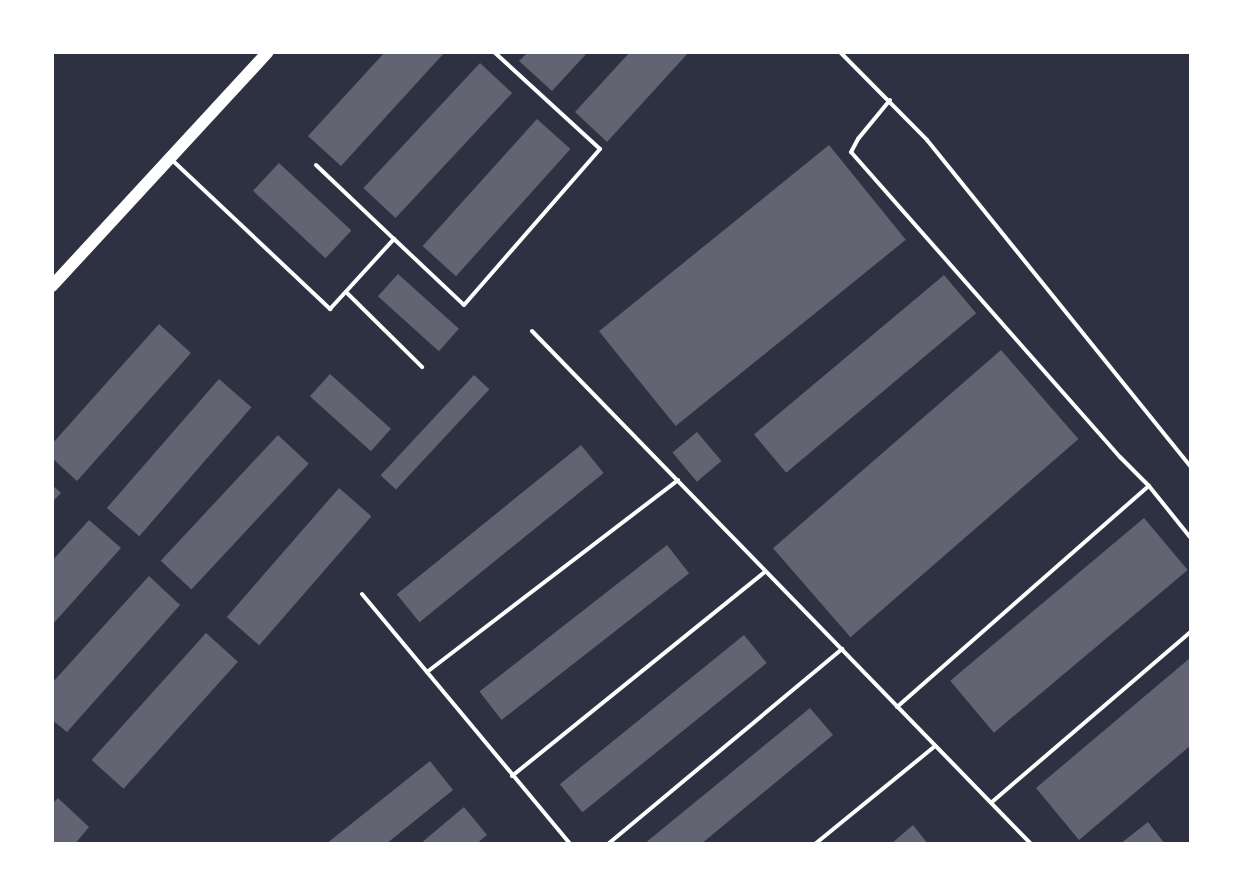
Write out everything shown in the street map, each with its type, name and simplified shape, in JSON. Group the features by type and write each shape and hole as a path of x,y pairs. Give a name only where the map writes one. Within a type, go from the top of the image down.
{"main road":[{"path":"52,286 268,52"}],"lane":[{"path":"316,165 464,305 600,149 494,52"},
{"path":"840,52 890,100 1001,230 1190,466"},
{"path":"890,100 858,139 851,152 1120,457 1149,486 1190,537"},
{"path":"171,159 330,309 394,239"},
{"path":"346,292 422,367"},
{"path":"532,331 1031,844"},
{"path":"427,672 678,480"},
{"path":"897,707 1149,486"},
{"path":"512,776 765,572"},
{"path":"362,594 570,844"},
{"path":"992,802 1190,632"},
{"path":"608,844 842,649"},
{"path":"816,844 935,746"}],"building":[{"path":"385,52 445,52 341,166 308,136"},
{"path":"528,52 588,52 552,91 519,61"},
{"path":"630,52 689,52 607,142 575,112"},
{"path":"480,63 512,93 396,218 363,188"},
{"path":"537,119 570,149 456,276 423,246"},
{"path":"829,145 906,240 676,426 599,331"},
{"path":"279,163 351,231 325,258 253,191"},
{"path":"398,274 459,329 439,351 378,296"},
{"path":"944,275 976,313 786,473 754,434"},
{"path":"159,324 191,353 77,481 52,458 52,444"},
{"path":"1001,350 1078,439 850,637 773,548"},
{"path":"330,374 391,429 371,451 310,396"},
{"path":"474,375 489,389 396,490 381,475"},
{"path":"219,379 251,407 139,536 107,508"},
{"path":"697,432 721,461 697,482 672,453"},
{"path":"278,435 309,464 191,589 161,561"},
{"path":"581,445 604,473 419,622 397,594"},
{"path":"52,485 61,493 52,502"},
{"path":"339,488 371,516 259,645 227,617"},
{"path":"1144,518 1188,570 994,733 950,681"},
{"path":"89,520 121,548 52,625 52,561"},
{"path":"667,545 689,573 502,720 479,692"},
{"path":"149,576 180,605 67,732 52,720 52,683"},
{"path":"206,633 238,662 124,789 92,760"},
{"path":"744,635 767,663 582,812 560,784"},
{"path":"1190,658 1190,746 1079,840 1036,788"},
{"path":"810,708 833,735 701,844 644,844"},
{"path":"430,761 453,790 386,844 326,844"},
{"path":"58,798 89,827 75,844 52,844 52,804"},
{"path":"464,807 487,835 476,844 420,844"},
{"path":"1148,822 1165,844 1120,844"},
{"path":"913,825 928,844 891,844"}]}
